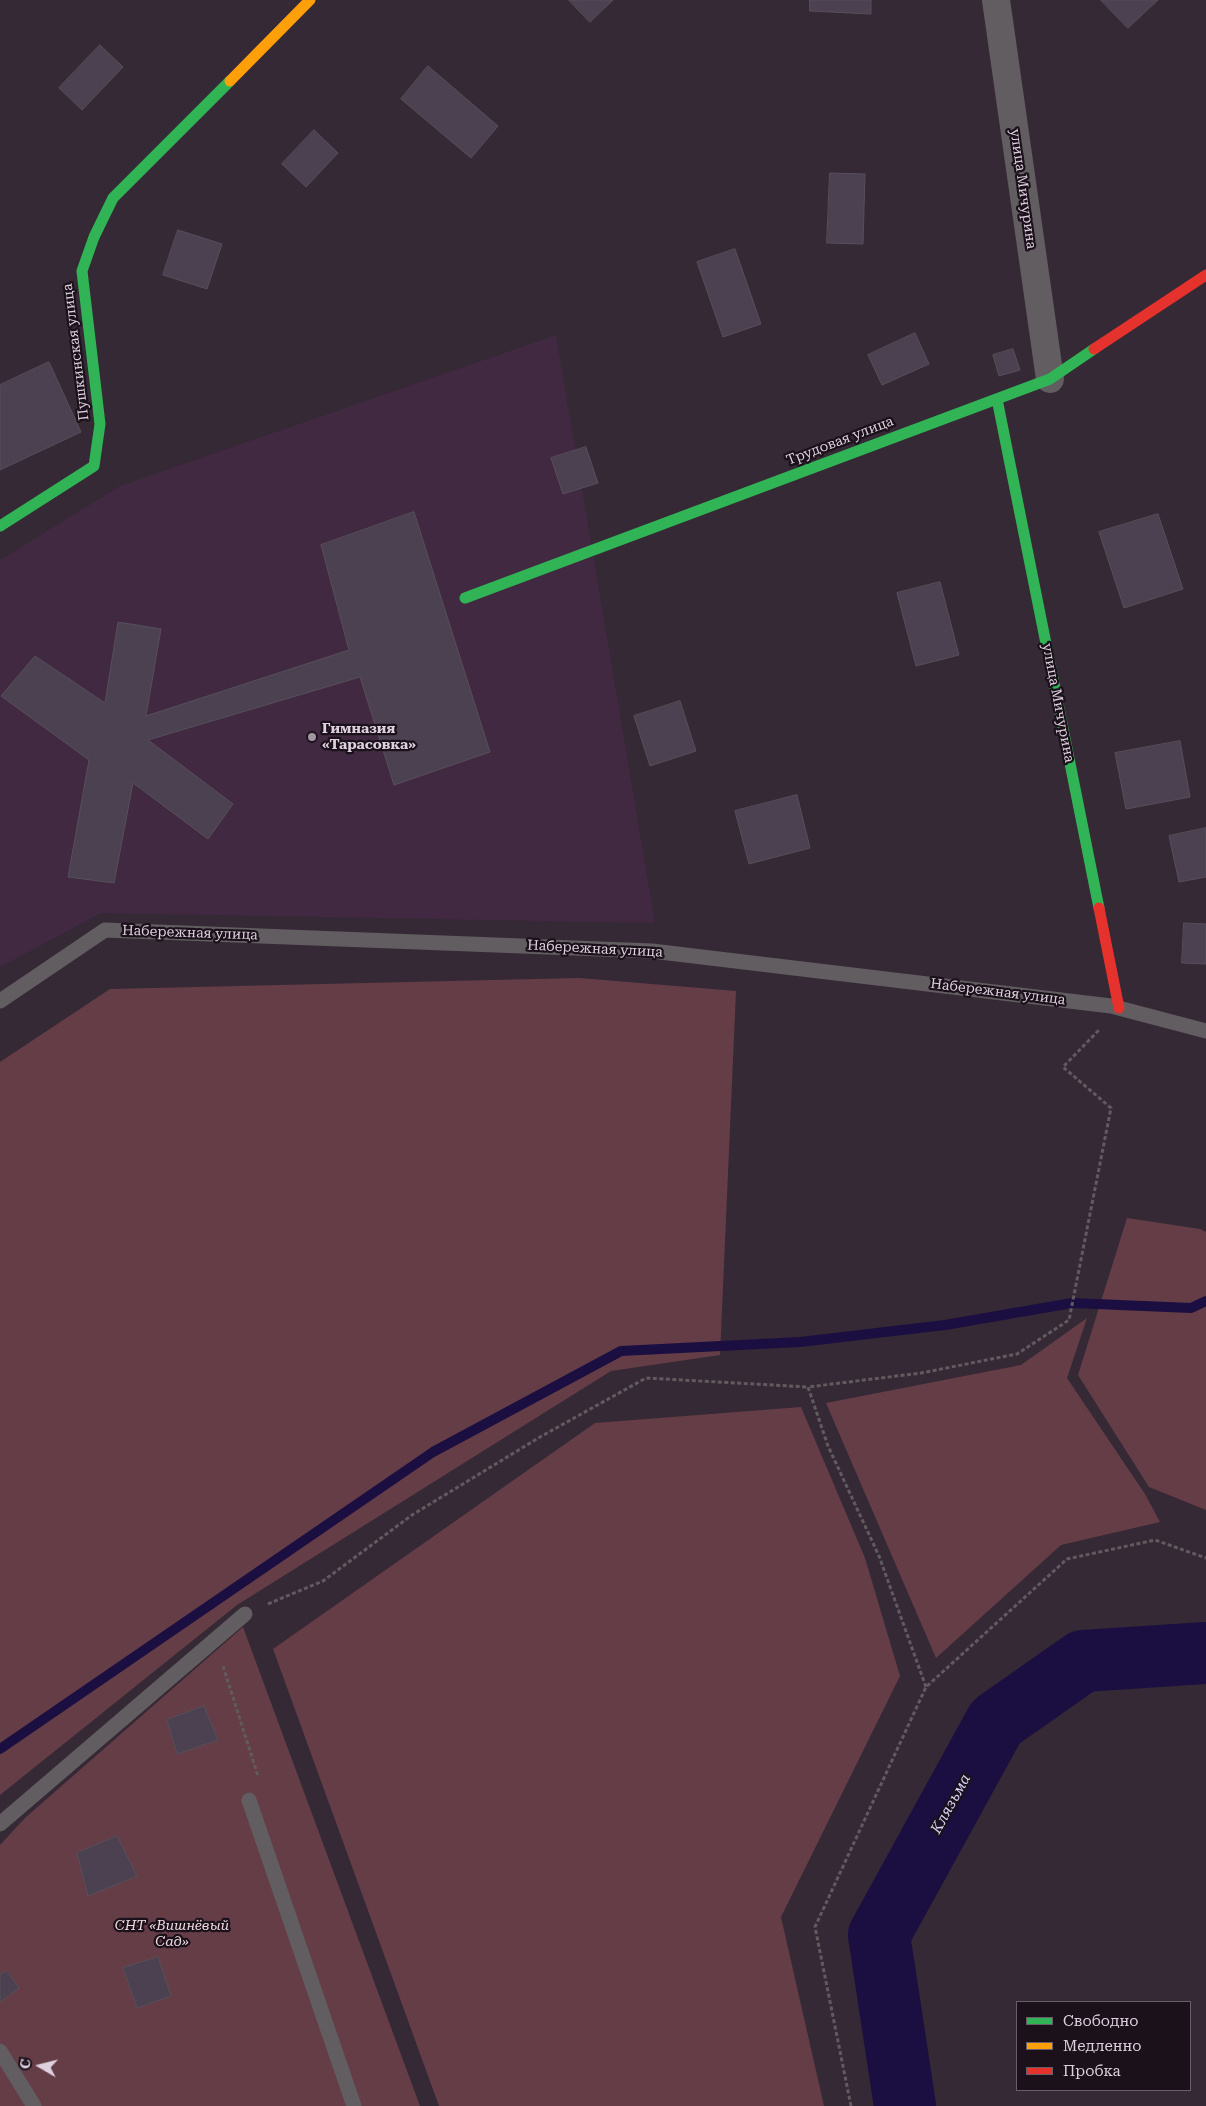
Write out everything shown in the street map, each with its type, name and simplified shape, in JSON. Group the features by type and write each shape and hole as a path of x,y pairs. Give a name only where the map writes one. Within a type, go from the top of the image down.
{"street":[{"name":"Пушкинская улица","path":"0,526 94,466 100,424 82,271 112,198 310,0"},
{"name":"улица Мичурина","path":"996,0 1050,378"},
{"name":"Трудовая улица","path":"465,598 1050,378 1206,275"},
{"name":"улица Мичурина","path":"996,399 1119,1008"}],"lane":[{"name":"Набережная улица","path":"0,1001 105,930 652,950 1119,1008 1206,1031"},
{"path":"0,1824 245,1614"},
{"path":"249,1800 354,2106"},
{"path":"0,2051 34,2106"}],"path":[{"path":"245,1614 323,1581 412,1516 540,1437 646,1378 808,1387 921,1373 1016,1354 1069,1320 1112,1108 1063,1067 1119,1008"},
{"path":"808,1387 828,1446 879,1556 926,1687"},
{"path":"851,2106 815,1927 926,1687 1067,1559 1155,1540 1206,1558"},
{"path":"229,1659 222,1666 262,1789 249,1800"}],"shaded area":[{"name":"Гимназия «Тарасовка»","path":"556,335 655,923 101,913 0,967 0,560 120,486"}],"green space":[{"path":"579,978 736,991 720,1355 611,1371 237,1605 0,1795 0,1062 110,989"},
{"path":"1127,1218 1200,1229 1206,1232 1206,1510 1149,1487 1078,1375"},
{"path":"1087,1318 1067,1378 1145,1494 1160,1522 1061,1545 936,1658 826,1403 1021,1365"},
{"path":"801,1407 865,1558 900,1676 781,1917 824,2106 439,2106 273,1649 595,1423"},
{"name":"СНТ «Вишнёвый Сад»","path":"243,1627 420,2106 0,2106 0,1845 25,1818"}],"building":[{"path":"569,0 613,0 590,22"},
{"path":"810,0 871,0 871,14 810,11"},
{"path":"1101,0 1158,0 1128,28"},
{"path":"100,45 123,67 82,110 59,88"},
{"path":"428,66 498,126 471,158 401,99"},
{"path":"314,130 338,153 306,187 282,164"},
{"path":"830,173 865,174 863,244 827,243"},
{"path":"178,230 222,244 207,289 163,275"},
{"path":"735,249 761,324 723,337 697,262"},
{"path":"915,333 929,364 882,385 868,355"},
{"path":"1013,349 1020,370 999,376 993,355"},
{"path":"49,362 81,432 0,470 0,385"},
{"path":"586,447 598,483 563,494 551,458"},
{"path":"414,512 490,752 394,785 360,677 148,740 233,804 208,839 133,783 114,883 68,877 89,760 1,696 35,656 105,703 118,622 161,629 146,716 349,650 321,545"},
{"path":"1158,514 1183,589 1124,608 1099,532"},
{"path":"940,582 959,655 916,666 897,593"},
{"path":"680,701 696,751 650,766 634,716"},
{"path":"1180,741 1190,797 1126,809 1115,753"},
{"path":"797,795 810,848 749,864 735,811"},
{"path":"1206,828 1206,877 1179,882 1169,836"},
{"path":"1184,923 1206,924 1206,964 1182,963"},
{"path":"204,1706 218,1740 177,1754 167,1720"},
{"path":"117,1836 137,1876 88,1896 77,1853"},
{"path":"158,1957 171,1996 137,2008 123,1968"},
{"path":"7,1971 19,1988 0,2002 0,1975"}],"waterway":[{"path":"0,1749 433,1452 621,1351 800,1342 945,1325 1072,1303 1191,1308 1206,1301"},
{"name":"Клязьма","path":"905,2106 879,1935 996,1722 1083,1661 1206,1653"}],"traffic: fast":[{"path":"0,526 94,466 100,424 82,271 94,237 113,198 230,81"},
{"path":"465,598 1050,379 1094,349"},
{"path":"997,399 1099,908"}],"traffic: slow":[{"path":"230,81 310,0"}],"traffic: jam":[{"path":"1094,349 1206,275"},
{"path":"1099,908 1119,1008"}],"place":[{"name":"Гимназия «Тарасовка»","path":"312,737"}]}
